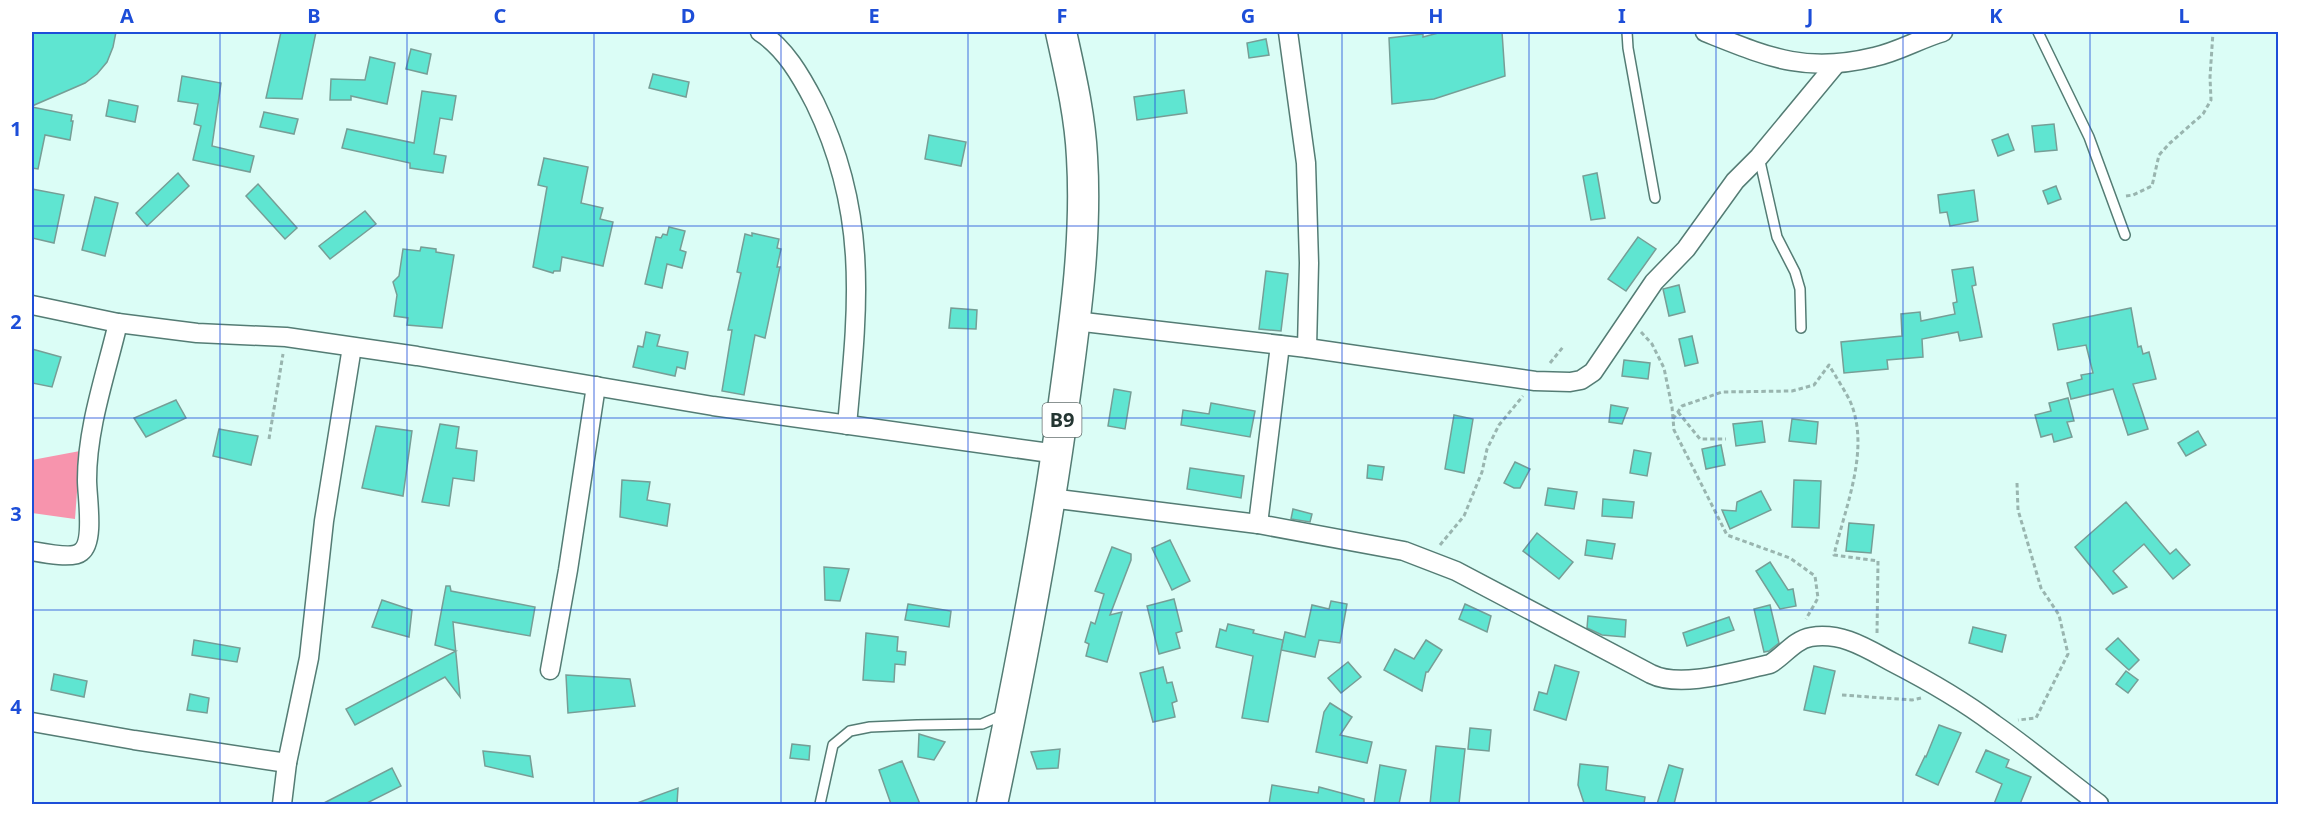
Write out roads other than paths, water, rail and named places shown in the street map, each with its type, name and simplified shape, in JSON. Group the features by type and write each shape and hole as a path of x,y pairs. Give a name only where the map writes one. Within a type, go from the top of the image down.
{"highway":[{"name":"B9","path":"992,804 1012,711 1050,498 1075,321 1084,201 1082,155 1075,101 1061,32"}],"street":[{"path":"760,32 772,39 791,62 807,87 827,128 845,182 856,254 853,354 847,425"},
{"path":"1288,32 1306,163 1309,263 1307,348"},
{"path":"1705,32 1761,55 1795,63 1836,64 1874,57 1910,46 1936,33"},
{"path":"1075,321 1307,348 1535,381 1581,380 1593,372 1654,282 1686,249 1735,182 1759,157 1836,64"},
{"path":"32,305 118,323 197,333 286,338 352,346 713,406 1057,454"},
{"path":"32,552 73,555 80,553 86,547 89,531 87,466 91,433 118,323"},
{"path":"1258,524 1280,345"},
{"path":"282,804 287,763 309,658 328,491 352,346"},
{"path":"550,670 570,558 596,386"},
{"path":"1050,498 1258,524 1382,546 1456,571 1660,678 1676,680 1700,678 1748,669 1770,664 1797,642 1810,638 1827,636 1846,639 1946,692 1993,723 2099,804"},
{"path":"32,722 134,741 287,763"}],"lane":[{"path":"1627,32 1655,198"},
{"path":"2038,32 2088,137 2125,235"},
{"path":"1759,157 1777,237 1795,272 1800,289 1802,328"},
{"path":"820,804 833,745 850,731 870,727 982,724 1012,711"}]}
